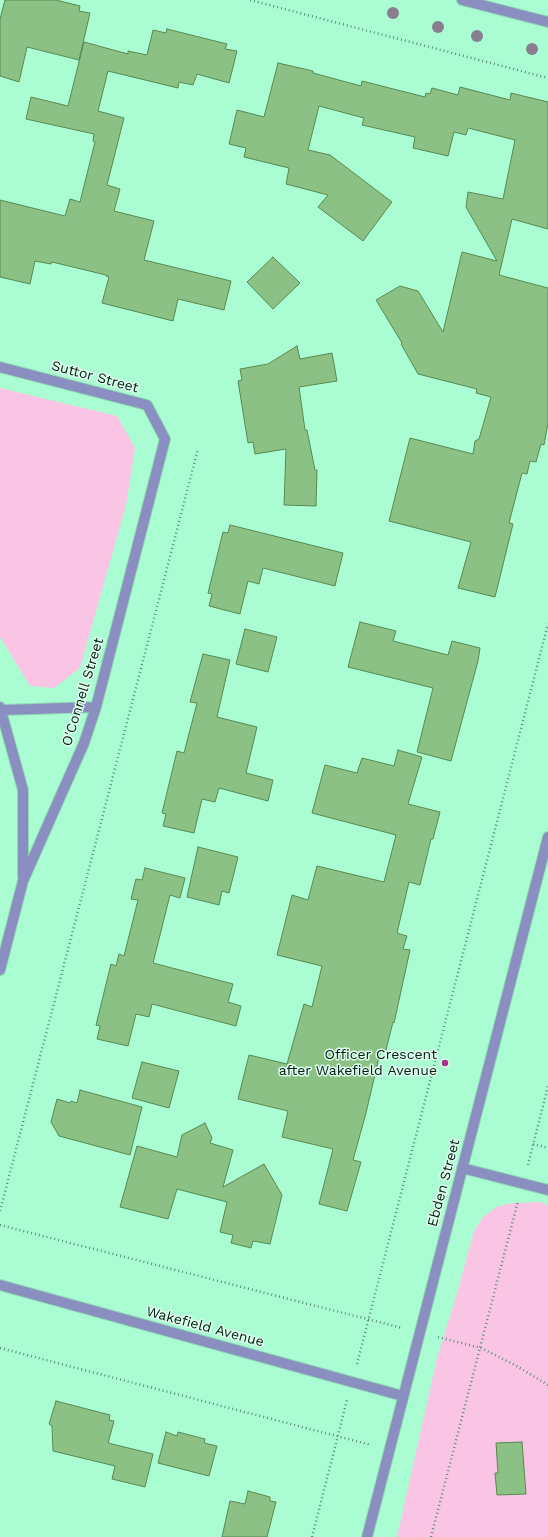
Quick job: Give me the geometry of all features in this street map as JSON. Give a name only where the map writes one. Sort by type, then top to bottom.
[{"type":"street","points":[[462,0],[548,22]]},
{"type":"street","name":"Suttor Street","points":[[0,366],[147,405],[165,438]]},
{"type":"street","name":"O'Connell Street","points":[[0,970],[23,881],[84,743],[96,707],[165,438]]},
{"type":"street","points":[[23,881],[24,790],[1,708],[96,707]]},
{"type":"street","name":"Ebden Street","points":[[367,1537],[548,837]]},
{"type":"street","points":[[462,1168],[548,1190]]},
{"type":"street","name":"Wakefield Avenue","points":[[0,1285],[403,1396]]},
{"type":"path","points":[[250,0],[548,78]]},
{"type":"path","points":[[0,1211],[198,449]]},
{"type":"path","points":[[0,1225],[368,1319],[548,624]]},
{"type":"path","points":[[431,1537],[548,1086]]},
{"type":"path","points":[[533,1144],[548,1148]]},
{"type":"path","points":[[0,1348],[389,1450]]},
{"type":"path","points":[[480,1348],[515,1365],[548,1386]]},
{"type":"path","points":[[312,1537],[338,1437]]},
{"type":"shaded area","points":[[0,388],[117,416],[135,448],[126,505],[80,668],[54,688],[30,686],[0,637]]},
{"type":"shaded area","points":[[539,1202],[548,1205],[548,1537],[397,1537],[437,1358],[474,1231],[483,1217],[498,1206],[514,1203]]},
{"type":"building","points":[[5,0],[56,0],[80,6],[79,11],[90,13],[79,60],[27,47],[19,82],[0,76],[0,19]]},
{"type":"building","points":[[167,29],[227,44],[225,49],[237,51],[229,83],[197,74],[193,85],[179,82],[178,88],[108,71],[98,111],[124,118],[107,185],[120,189],[114,211],[154,221],[144,260],[231,281],[224,310],[178,299],[173,321],[102,303],[109,277],[52,262],[51,264],[35,261],[30,284],[0,277],[0,200],[65,216],[70,199],[80,202],[95,142],[93,141],[94,134],[26,119],[31,97],[68,106],[84,42],[128,54],[128,51],[147,55],[153,30],[166,33]]},
{"type":"building","points":[[278,63],[313,71],[313,73],[361,86],[362,81],[425,97],[426,93],[430,94],[432,88],[458,95],[460,87],[510,100],[511,93],[548,102],[548,229],[512,219],[499,275],[548,288],[548,423],[544,445],[541,444],[536,462],[530,461],[527,474],[522,473],[509,523],[513,524],[495,597],[458,588],[471,542],[389,521],[410,438],[473,454],[475,441],[479,439],[491,397],[476,393],[477,389],[418,374],[401,344],[402,343],[376,300],[400,286],[418,291],[443,332],[462,252],[497,261],[466,207],[468,192],[503,199],[515,140],[468,128],[466,135],[454,132],[448,156],[413,148],[415,137],[362,125],[364,118],[319,106],[308,150],[330,155],[392,202],[363,241],[318,207],[328,195],[286,184],[289,168],[244,157],[246,148],[229,144],[237,110],[264,117]]},
{"type":"building","points":[[273,257],[300,283],[273,309],[247,282]]},
{"type":"building","points":[[297,346],[300,359],[332,353],[337,381],[299,387],[305,430],[307,430],[315,470],[317,470],[316,506],[284,505],[286,449],[255,454],[253,442],[248,443],[238,381],[242,380],[240,369],[268,364]]},
{"type":"building","points":[[230,525],[343,553],[335,586],[263,568],[259,584],[248,581],[240,614],[209,606],[212,594],[208,593],[223,532],[228,533]]},
{"type":"building","points":[[360,622],[396,631],[393,641],[448,655],[452,641],[480,648],[478,661],[451,761],[417,752],[433,688],[348,667]]},
{"type":"building","points":[[245,629],[277,637],[268,672],[236,664]]},
{"type":"building","points":[[203,654],[230,660],[217,717],[257,727],[246,773],[273,780],[268,801],[219,788],[215,802],[202,799],[194,833],[163,826],[166,814],[162,813],[177,751],[184,753],[197,703],[190,702]]},
{"type":"building","points":[[398,750],[422,757],[408,804],[440,812],[433,839],[431,839],[420,885],[409,882],[397,933],[407,936],[403,949],[410,950],[394,1023],[393,1022],[386,1050],[381,1049],[353,1160],[361,1162],[347,1211],[319,1204],[333,1149],[282,1137],[288,1111],[238,1099],[249,1055],[287,1064],[304,1004],[312,1007],[322,966],[277,955],[292,895],[308,900],[317,866],[384,882],[396,835],[312,813],[325,765],[357,773],[362,758],[394,766]]},
{"type":"building","points":[[198,847],[238,857],[229,893],[222,891],[219,905],[187,897]]},
{"type":"building","points":[[145,868],[185,878],[180,898],[170,895],[153,963],[233,984],[228,1002],[241,1006],[236,1026],[152,1004],[149,1017],[136,1014],[128,1046],[97,1039],[100,1026],[96,1025],[111,964],[116,966],[119,954],[124,956],[138,900],[131,899],[136,879],[142,880]]},
{"type":"building","points":[[142,1062],[179,1071],[169,1108],[132,1098]]},
{"type":"building","points":[[80,1090],[142,1107],[130,1155],[59,1136],[51,1122],[57,1099],[70,1103],[71,1101],[77,1103]]},
{"type":"building","points":[[205,1123],[212,1138],[210,1143],[233,1150],[223,1187],[264,1164],[282,1195],[270,1244],[253,1241],[251,1248],[231,1243],[233,1235],[220,1232],[227,1202],[177,1189],[168,1219],[120,1207],[137,1146],[177,1157],[182,1135]]},
{"type":"building","points":[[56,1401],[110,1415],[109,1420],[114,1421],[108,1443],[153,1454],[145,1487],[112,1479],[115,1466],[53,1451],[52,1426],[49,1424]]},
{"type":"building","points":[[166,1432],[177,1436],[178,1432],[205,1439],[204,1443],[217,1446],[209,1476],[158,1463]]},
{"type":"building","points":[[522,1442],[526,1494],[497,1495],[495,1473],[498,1473],[496,1443]]},
{"type":"building","points":[[248,1491],[270,1497],[270,1501],[276,1502],[267,1537],[222,1537],[230,1501],[245,1504]]},
{"type":"place","name":"Officer Crescent after Wakefield Avenue","points":[[445,1063]]}]
